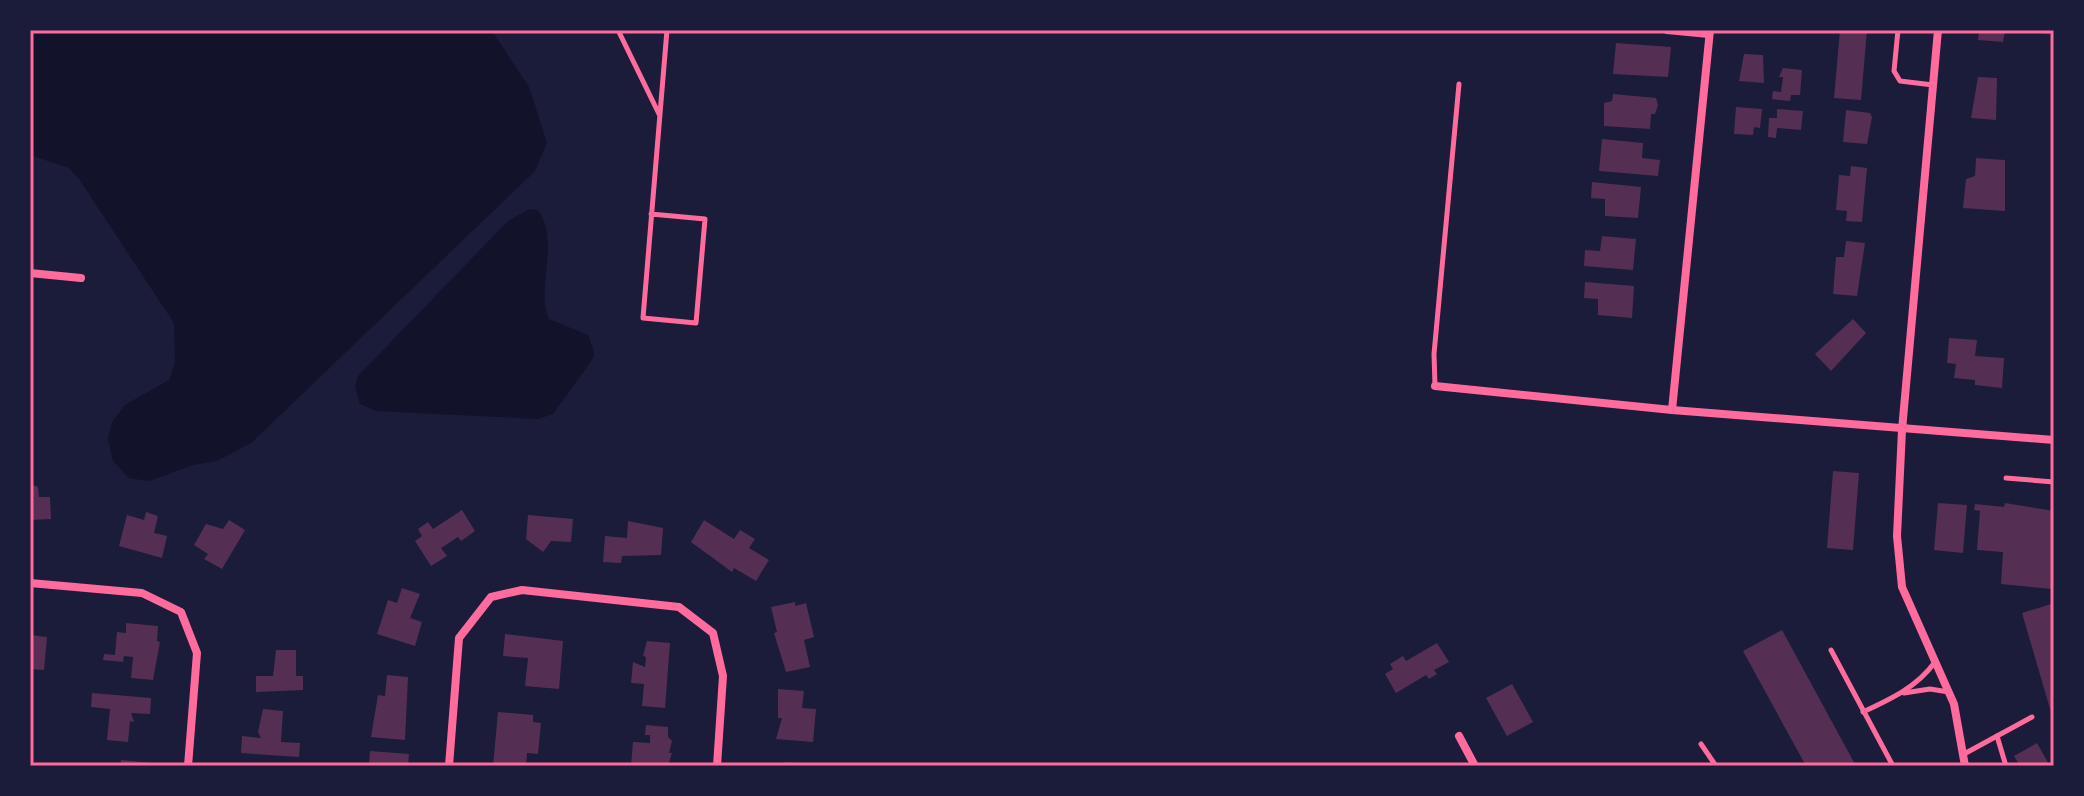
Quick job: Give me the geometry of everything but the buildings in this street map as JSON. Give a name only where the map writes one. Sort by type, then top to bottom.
[{"type":"street","points":[[1667,30],[1709,32],[1672,410]]},
{"type":"street","points":[[1938,30],[1902,430],[1898,561],[1902,587],[1950,692],[1965,766]]},
{"type":"street","points":[[30,273],[81,278]]},
{"type":"street","points":[[1435,386],[1672,410],[2054,440]]},
{"type":"street","points":[[30,583],[142,593],[181,612],[197,653],[188,766]]},
{"type":"street","points":[[449,766],[459,638],[491,597],[522,590],[679,607],[713,633],[723,676],[717,766]]},
{"type":"street","points":[[1459,736],[1475,766]]},
{"type":"lane","points":[[618,30],[659,114]]},
{"type":"lane","points":[[651,214],[705,219],[696,323],[643,318],[651,214],[659,114],[667,30]]},
{"type":"lane","points":[[1898,30],[1894,71],[1900,81],[1933,85]]},
{"type":"lane","points":[[1435,386],[1434,354],[1459,84]]},
{"type":"lane","points":[[2006,478],[2054,482]]},
{"type":"lane","points":[[1831,650],[1893,766]]},
{"type":"lane","points":[[1863,712],[1903,693],[1925,676],[1936,661]]},
{"type":"lane","points":[[1903,693],[1930,689],[1950,692]]},
{"type":"lane","points":[[1964,754],[2032,717]]},
{"type":"lane","points":[[1997,736],[2006,766]]},
{"type":"lane","points":[[1701,744],[1716,766]]},
{"type":"shaded area","points":[[30,30],[492,31],[529,87],[547,143],[535,171],[251,443],[217,461],[193,465],[149,481],[129,478],[113,461],[108,439],[112,422],[125,405],[169,380],[175,363],[174,323],[79,179],[69,168],[30,155]]},
{"type":"shaded area","points":[[529,209],[538,210],[545,223],[548,251],[545,306],[549,319],[588,335],[594,353],[553,414],[538,419],[376,411],[360,404],[355,387],[358,376],[508,221]]}]
